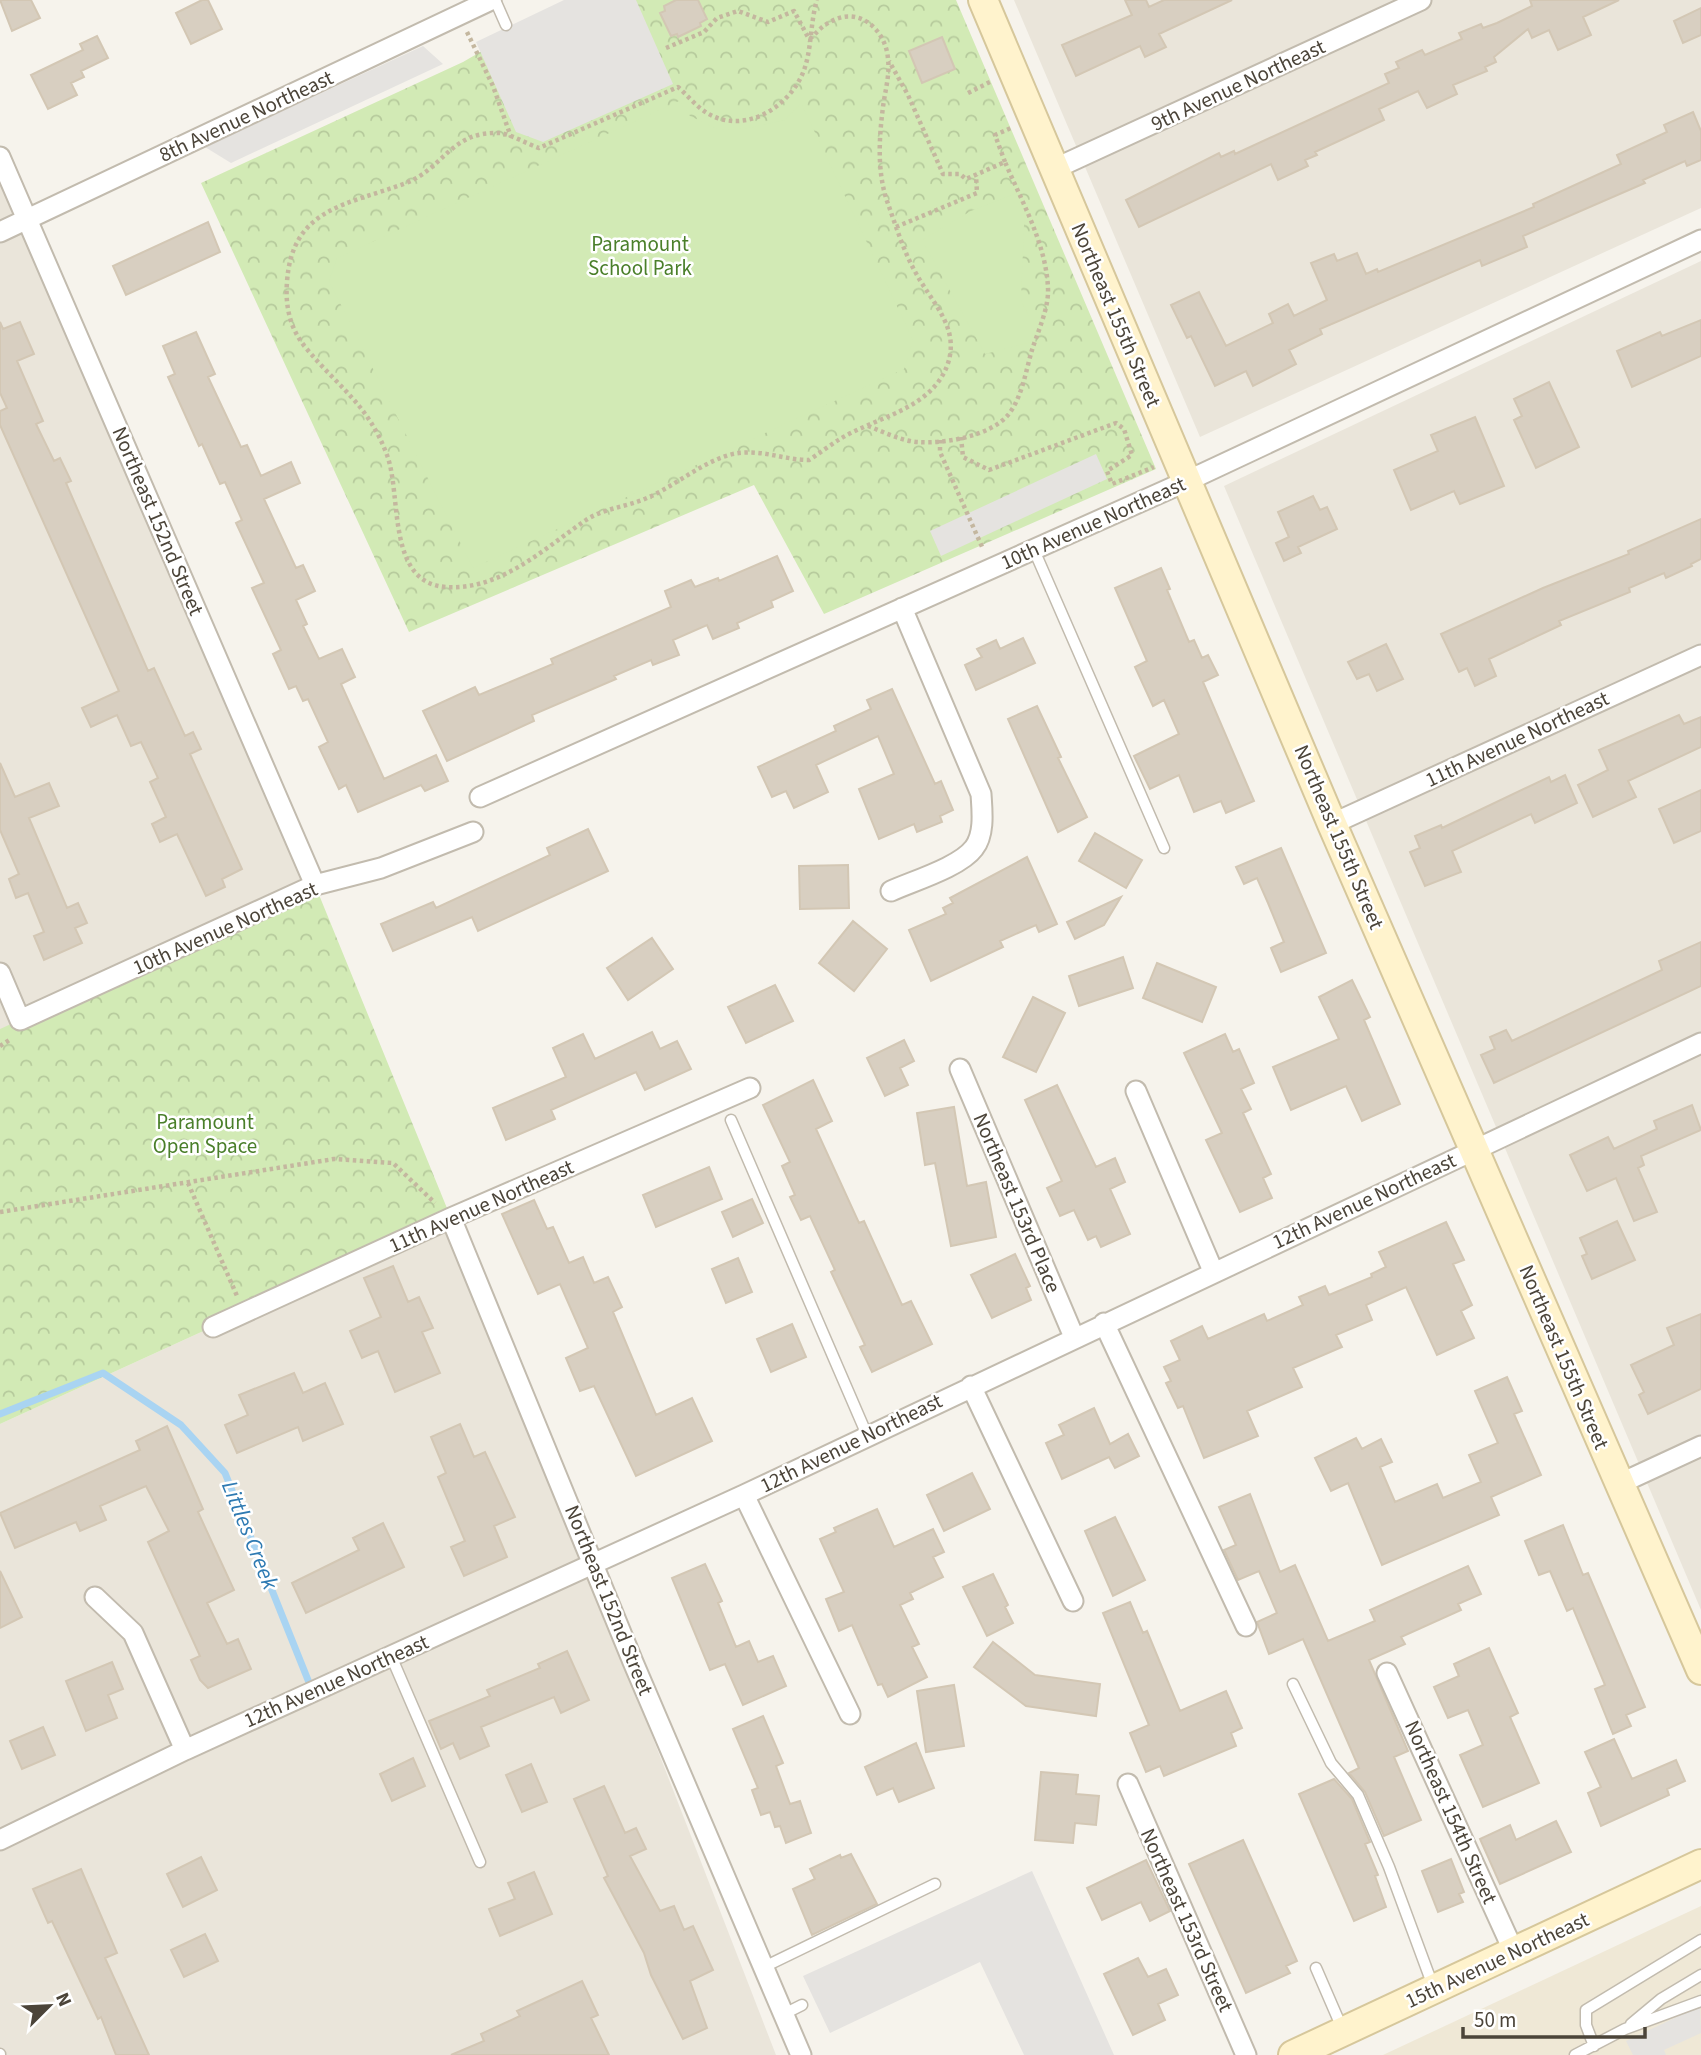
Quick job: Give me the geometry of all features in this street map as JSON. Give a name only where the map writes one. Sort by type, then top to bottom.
[{"type":"street","name":"8th Avenue Northeast","points":[[0,232],[493,0]]},
{"type":"street","name":"Northeast 155th Street","points":[[983,0],[1332,824],[1701,1670]]},
{"type":"street","name":"9th Avenue Northeast","points":[[1054,169],[1421,0]]},
{"type":"street","name":"Northeast 152nd Street","points":[[0,157],[315,886]]},
{"type":"street","name":"10th Avenue Northeast","points":[[480,797],[1187,481],[1701,240]]},
{"type":"street","points":[[891,891],[952,864],[975,848],[982,822],[981,793],[902,608]]},
{"type":"street","name":"11th Avenue Northeast","points":[[1332,824],[1701,655]]},
{"type":"street","name":"10th Avenue Northeast","points":[[0,972],[20,1020],[315,886],[381,868],[473,832]]},
{"type":"street","name":"12th Avenue Northeast","points":[[0,1840],[185,1750],[744,1495],[1213,1271],[1701,1044]]},
{"type":"street","name":"Northeast 153rd Place","points":[[960,1069],[1074,1337]]},
{"type":"street","name":"11th Avenue Northeast","points":[[213,1327],[451,1218],[750,1088]]},
{"type":"street","points":[[1136,1091],[1213,1271]]},
{"type":"street","name":"Northeast 152nd Street","points":[[451,1218],[633,1662],[801,2055]]},
{"type":"street","points":[[1104,1323],[1246,1626]]},
{"type":"street","points":[[971,1386],[1073,1601]]},
{"type":"street","points":[[1619,1483],[1701,1446]]},
{"type":"street","points":[[744,1495],[850,1714]]},
{"type":"street","points":[[96,1597],[133,1633],[185,1750]]},
{"type":"street","name":"Northeast 154th Street","points":[[1387,1672],[1514,1952]]},
{"type":"street","name":"Northeast 153rd Street","points":[[1128,1784],[1246,2055]]},
{"type":"street","name":"15th Avenue Northeast","points":[[1293,2055],[1701,1864]]},
{"type":"lane","points":[[493,0],[506,25]]},
{"type":"lane","points":[[1034,550],[1164,848]]},
{"type":"lane","points":[[731,1120],[867,1436]]},
{"type":"lane","points":[[391,1656],[480,1862]]},
{"type":"lane","points":[[1293,1684],[1331,1763],[1358,1795],[1389,1867],[1434,1990]]},
{"type":"lane","points":[[764,1968],[935,1884]]},
{"type":"lane","points":[[1594,2046],[1586,2025],[1586,2010],[1701,1940]]},
{"type":"lane","points":[[1315,1968],[1344,2032]]},
{"type":"lane","points":[[1625,2029],[1661,1998],[1701,1975]]},
{"type":"lane","points":[[1681,2009],[1701,1994]]},
{"type":"lane","points":[[1575,2055],[1625,2029],[1701,2001]]},
{"type":"lane","points":[[784,2014],[802,2005]]},
{"type":"path","points":[[817,0],[805,67],[795,91],[783,104],[767,113],[745,118],[717,116],[707,113],[678,87],[540,148],[501,133],[462,140],[424,173],[407,183],[343,206],[312,223],[298,237],[290,255],[286,303],[293,325],[304,346],[354,396],[370,419],[395,481],[396,510],[405,561],[418,576],[443,588],[493,579],[535,558],[588,519],[615,507],[646,499],[712,461],[732,454],[761,452],[809,460],[840,439],[929,392],[948,364],[951,345],[942,310],[916,275],[896,227],[880,173],[880,143],[888,61]]},
{"type":"path","points":[[666,48],[704,32],[717,18],[737,11],[768,22],[794,10],[810,39]]},
{"type":"path","points":[[459,15],[493,86],[511,138]]},
{"type":"path","points":[[810,39],[830,21],[844,17],[866,20],[882,37],[888,61],[908,95],[943,174],[960,174],[966,179],[1006,162]]},
{"type":"path","points":[[968,93],[992,81]]},
{"type":"path","points":[[868,426],[896,438],[920,442],[961,437],[997,423],[1009,414],[1019,394],[1048,292],[1046,268],[1036,233],[995,135],[1012,127]]},
{"type":"path","points":[[896,227],[977,193],[976,175]]},
{"type":"path","points":[[961,437],[963,457],[976,466],[989,470],[1116,423],[1124,429],[1132,455],[1107,471],[1112,484],[1154,467]]},
{"type":"path","points":[[940,440],[945,464],[992,568]]},
{"type":"path","points":[[0,1212],[334,1159],[393,1163],[451,1218]]},
{"type":"path","points":[[188,1183],[244,1313]]},
{"type":"shaded area","points":[[564,0],[636,0],[673,84],[543,142],[516,132],[476,42]]},
{"type":"shaded area","points":[[1014,0],[1701,0],[1701,208],[1200,437]]},
{"type":"shaded area","points":[[423,46],[443,64],[231,163],[205,147]]},
{"type":"shaded area","points":[[0,160],[315,885],[0,1032]]},
{"type":"shaded area","points":[[1701,261],[1701,1610],[1224,486]]},
{"type":"shaded area","points":[[1096,454],[1107,479],[941,556],[930,531]]},
{"type":"shaded area","points":[[451,1218],[776,2055],[0,2055],[0,1424]]},
{"type":"shaded area","points":[[1032,1871],[1114,2055],[1024,2055],[980,1962],[830,2033],[803,1976]]},
{"type":"shaded area","points":[[1701,1906],[1701,2055],[1383,2055]]},
{"type":"shaded area","points":[[1700,2006],[1701,2033],[1664,2050],[1666,2055],[1633,2055],[1626,2041]]},
{"type":"green space","name":"Paramount School Park","points":[[570,0],[956,0],[1156,469],[824,614],[754,485],[409,632],[201,183],[463,62]]},
{"type":"green space","points":[[679,101],[690,116],[720,130],[749,128],[785,120],[801,103],[913,340],[904,369],[473,568],[329,281],[337,258]]},
{"type":"green space","points":[[1017,193],[1025,200],[1021,301],[1029,316],[1037,316],[1031,342],[985,354],[922,240],[971,211]]},
{"type":"green space","name":"Paramount Open Space","points":[[315,885],[451,1218],[0,1424],[0,1029]]},
{"type":"building","points":[[0,0],[31,0],[40,18],[12,31]]},
{"type":"building","points":[[202,0],[208,0],[222,29],[191,44],[176,13]]},
{"type":"building","points":[[676,0],[698,0],[707,19],[700,23],[701,26],[678,37],[677,34],[671,36],[660,13],[665,11],[664,6]]},
{"type":"building","points":[[1125,0],[1146,0],[1149,7],[1164,0],[1232,0],[1159,34],[1166,47],[1145,57],[1140,46],[1076,76],[1062,45],[1132,15]]},
{"type":"building","points":[[1530,0],[1619,0],[1583,17],[1591,35],[1558,50],[1549,30],[1532,38],[1528,29],[1494,57],[1496,62],[1485,67],[1487,71],[1453,85],[1457,94],[1427,108],[1418,91],[1379,109],[1384,120],[1315,152],[1317,155],[1305,160],[1308,166],[1278,180],[1271,164],[1139,227],[1126,200],[1219,153],[1221,157],[1234,151],[1235,154],[1389,83],[1385,74],[1399,68],[1396,62],[1422,50],[1425,55],[1462,39],[1459,33],[1481,24],[1483,28],[1497,23],[1532,6]]},
{"type":"building","points":[[1701,8],[1701,35],[1683,43],[1674,21]]},
{"type":"building","points":[[97,36],[108,58],[81,71],[84,77],[71,83],[77,95],[48,109],[31,75],[83,50],[80,44]]},
{"type":"building","points":[[942,37],[955,69],[922,83],[909,51]]},
{"type":"building","points":[[1693,112],[1701,131],[1701,160],[1687,166],[1685,161],[1643,180],[1645,183],[1523,236],[1527,247],[1482,266],[1480,260],[1320,329],[1322,334],[1289,350],[1296,364],[1253,386],[1246,371],[1215,386],[1191,336],[1187,338],[1171,305],[1199,292],[1226,346],[1273,323],[1269,314],[1288,304],[1294,316],[1327,300],[1311,263],[1334,254],[1337,261],[1357,253],[1366,274],[1377,269],[1378,272],[1534,207],[1533,204],[1621,164],[1617,155],[1667,132],[1664,125]]},
{"type":"building","points":[[208,222],[220,252],[126,295],[113,266]]},
{"type":"building","points":[[1701,320],[1701,356],[1632,387],[1617,351],[1660,332],[1662,336]]},
{"type":"building","points":[[0,322],[3,329],[20,322],[34,354],[17,361],[43,421],[36,424],[54,461],[60,458],[71,481],[66,483],[148,671],[154,668],[185,736],[193,732],[201,749],[190,754],[242,869],[222,879],[225,887],[206,896],[177,834],[160,842],[152,824],[166,817],[150,782],[158,778],[141,742],[131,746],[117,715],[91,727],[82,708],[119,691],[0,425],[0,411],[7,408],[0,393]]},
{"type":"building","points":[[196,332],[215,374],[208,377],[241,447],[247,445],[261,476],[291,462],[300,483],[264,499],[296,568],[303,565],[315,591],[296,600],[307,624],[303,626],[319,659],[342,649],[355,677],[341,684],[384,779],[436,755],[448,781],[425,791],[421,785],[358,812],[346,785],[339,789],[319,747],[328,742],[308,699],[303,701],[296,686],[289,689],[273,654],[281,650],[252,588],[264,583],[236,523],[242,520],[225,482],[220,484],[202,444],[199,446],[168,377],[175,374],[163,346]]},
{"type":"building","points":[[1549,382],[1579,447],[1536,468],[1514,420],[1522,416],[1514,399]]},
{"type":"building","points":[[1475,417],[1504,486],[1460,504],[1454,491],[1411,510],[1394,470],[1438,451],[1431,435]]},
{"type":"building","points":[[1313,496],[1320,510],[1327,507],[1337,529],[1298,547],[1301,553],[1284,561],[1276,543],[1289,537],[1278,512]]},
{"type":"building","points":[[1701,519],[1701,559],[1691,564],[1692,566],[1666,578],[1664,573],[1629,588],[1630,592],[1559,621],[1561,625],[1489,659],[1496,676],[1475,686],[1467,668],[1459,672],[1441,634],[1543,588],[1629,554],[1628,551]]},
{"type":"building","points":[[777,556],[793,591],[771,601],[773,607],[737,623],[739,628],[713,639],[707,625],[673,640],[679,655],[653,665],[651,660],[614,676],[616,679],[532,715],[534,721],[447,761],[423,711],[475,687],[479,695],[553,664],[551,659],[671,607],[665,591],[691,580],[695,587],[718,578],[719,581]]},
{"type":"building","points":[[1161,568],[1170,589],[1167,590],[1189,642],[1194,640],[1202,658],[1208,655],[1218,675],[1203,682],[1254,801],[1226,813],[1221,801],[1194,812],[1179,775],[1150,789],[1134,756],[1179,734],[1164,700],[1153,706],[1135,667],[1147,661],[1115,588]]},
{"type":"building","points":[[1023,638],[1035,663],[976,690],[965,665],[982,657],[977,649],[996,640],[1000,649]]},
{"type":"building","points":[[1386,644],[1403,679],[1377,691],[1369,674],[1357,679],[1348,662]]},
{"type":"building","points":[[892,689],[935,784],[941,781],[953,810],[940,816],[942,822],[917,832],[914,824],[879,839],[859,789],[894,774],[878,736],[816,765],[828,792],[794,808],[786,791],[772,797],[758,767],[836,731],[834,726],[871,709],[867,700]]},
{"type":"building","points":[[1037,706],[1061,757],[1058,758],[1087,817],[1058,832],[1008,719]]},
{"type":"building","points":[[1679,715],[1684,724],[1701,717],[1701,747],[1628,781],[1636,797],[1593,817],[1578,785],[1608,770],[1599,750]]},
{"type":"building","points":[[0,763],[15,797],[49,783],[59,806],[29,818],[67,908],[78,903],[87,923],[75,928],[82,943],[44,960],[34,936],[44,932],[28,893],[16,898],[9,879],[19,874],[0,830]]},
{"type":"building","points":[[1565,775],[1577,803],[1535,823],[1531,814],[1452,851],[1461,872],[1425,886],[1410,852],[1420,848],[1415,836],[1441,825],[1442,828],[1549,777],[1551,782]]},
{"type":"building","points":[[1701,790],[1701,831],[1674,843],[1659,809]]},
{"type":"building","points":[[588,829],[608,871],[478,931],[472,917],[393,951],[381,924],[433,902],[436,908],[550,855],[547,848]]},
{"type":"building","points":[[1095,833],[1142,860],[1126,888],[1079,861]]},
{"type":"building","points":[[1281,848],[1326,953],[1281,972],[1271,948],[1284,942],[1268,903],[1257,878],[1244,884],[1236,867]]},
{"type":"building","points":[[1027,857],[1057,924],[1039,932],[1036,925],[1000,941],[1003,947],[931,981],[909,930],[946,914],[943,908],[953,903],[950,898]]},
{"type":"building","points":[[848,865],[849,908],[800,909],[799,866]]},
{"type":"building","points":[[1121,897],[1104,925],[1075,939],[1067,922]]},
{"type":"building","points":[[853,921],[887,949],[854,991],[819,963]]},
{"type":"building","points":[[652,938],[673,969],[628,1000],[607,968]]},
{"type":"building","points":[[1701,942],[1701,986],[1494,1083],[1481,1055],[1495,1049],[1490,1037],[1506,1030],[1512,1041],[1662,970],[1659,961]]},
{"type":"building","points":[[1123,957],[1133,988],[1079,1006],[1069,976]]},
{"type":"building","points":[[1157,963],[1216,987],[1202,1022],[1143,998]]},
{"type":"building","points":[[1352,980],[1370,1017],[1364,1020],[1400,1104],[1362,1121],[1346,1086],[1291,1110],[1273,1067],[1339,1039],[1319,997]]},
{"type":"building","points":[[775,985],[793,1021],[746,1043],[728,1007]]},
{"type":"building","points":[[1033,997],[1065,1013],[1036,1072],[1003,1057]]},
{"type":"building","points":[[652,1032],[660,1049],[677,1041],[691,1069],[645,1090],[636,1072],[551,1110],[555,1119],[506,1140],[493,1108],[566,1077],[553,1048],[583,1034],[595,1059]]},
{"type":"building","points":[[1225,1034],[1233,1052],[1239,1049],[1254,1083],[1241,1089],[1251,1109],[1243,1113],[1271,1174],[1263,1178],[1272,1198],[1240,1212],[1206,1140],[1222,1133],[1184,1053]]},
{"type":"building","points":[[904,1040],[914,1061],[900,1068],[908,1085],[885,1096],[867,1058]]},
{"type":"building","points":[[813,1080],[832,1121],[816,1129],[859,1223],[864,1221],[902,1305],[911,1301],[932,1344],[872,1372],[860,1347],[865,1345],[831,1272],[835,1270],[810,1216],[801,1220],[790,1197],[795,1195],[782,1166],[790,1162],[763,1105]]},
{"type":"building","points":[[1057,1085],[1096,1167],[1115,1158],[1125,1182],[1110,1189],[1130,1234],[1101,1247],[1096,1236],[1088,1240],[1074,1210],[1060,1216],[1047,1188],[1062,1181],[1025,1100]]},
{"type":"building","points":[[1692,1105],[1701,1130],[1641,1156],[1644,1165],[1638,1168],[1657,1212],[1634,1221],[1616,1178],[1587,1191],[1570,1155],[1608,1137],[1614,1149],[1657,1129],[1654,1121]]},
{"type":"building","points":[[954,1107],[967,1186],[986,1182],[996,1237],[951,1246],[935,1163],[925,1165],[917,1113]]},
{"type":"building","points":[[709,1167],[722,1199],[656,1227],[643,1195]]},
{"type":"building","points":[[752,1199],[763,1223],[733,1237],[722,1212]]},
{"type":"building","points":[[534,1200],[547,1229],[553,1227],[569,1263],[583,1257],[594,1283],[608,1277],[622,1307],[613,1312],[656,1415],[692,1398],[712,1441],[636,1476],[594,1386],[580,1391],[566,1358],[588,1348],[560,1284],[538,1294],[502,1214]]},
{"type":"building","points":[[1617,1221],[1635,1260],[1592,1279],[1582,1256],[1587,1254],[1580,1238]]},
{"type":"building","points":[[1446,1222],[1464,1260],[1453,1264],[1472,1305],[1461,1311],[1474,1338],[1437,1355],[1406,1287],[1366,1305],[1372,1320],[1336,1335],[1342,1347],[1293,1368],[1302,1387],[1247,1411],[1258,1436],[1204,1458],[1183,1406],[1178,1408],[1166,1383],[1171,1381],[1164,1367],[1180,1360],[1171,1341],[1202,1326],[1208,1339],[1264,1314],[1267,1321],[1303,1305],[1299,1297],[1325,1286],[1329,1295],[1372,1277],[1371,1274],[1386,1267],[1379,1252]]},
{"type":"building","points":[[1015,1254],[1030,1286],[1026,1288],[1031,1300],[992,1318],[971,1275]]},
{"type":"building","points":[[738,1258],[752,1292],[726,1303],[712,1269]]},
{"type":"building","points":[[393,1266],[408,1302],[419,1297],[433,1328],[422,1332],[440,1373],[395,1392],[378,1351],[362,1358],[350,1331],[381,1317],[364,1278]]},
{"type":"building","points":[[1701,1314],[1701,1389],[1648,1414],[1639,1395],[1644,1392],[1631,1365],[1674,1345],[1667,1328]]},
{"type":"building","points":[[792,1324],[806,1357],[771,1372],[757,1339]]},
{"type":"building","points":[[294,1373],[303,1393],[325,1383],[343,1424],[303,1441],[298,1427],[237,1453],[225,1425],[248,1415],[239,1395]]},
{"type":"building","points":[[1507,1377],[1522,1411],[1514,1414],[1541,1475],[1491,1497],[1499,1515],[1382,1565],[1348,1483],[1331,1491],[1315,1458],[1356,1438],[1362,1449],[1381,1439],[1392,1462],[1380,1467],[1395,1502],[1437,1484],[1443,1498],[1481,1482],[1469,1455],[1498,1443],[1475,1391]]},
{"type":"building","points":[[1094,1408],[1110,1444],[1128,1434],[1139,1456],[1115,1468],[1109,1457],[1062,1479],[1046,1443],[1064,1435],[1059,1425]]},
{"type":"building","points":[[460,1424],[474,1457],[485,1452],[515,1517],[494,1526],[507,1557],[464,1576],[451,1547],[465,1541],[438,1477],[446,1473],[431,1437]]},
{"type":"building","points":[[167,1426],[203,1509],[198,1512],[234,1590],[207,1603],[227,1644],[238,1639],[251,1669],[208,1688],[200,1680],[191,1660],[200,1656],[148,1542],[169,1531],[146,1486],[100,1506],[106,1520],[80,1531],[76,1522],[15,1548],[0,1513],[140,1450],[136,1441]]},
{"type":"building","points":[[972,1473],[990,1509],[944,1531],[927,1495]]},
{"type":"building","points":[[1250,1494],[1280,1572],[1295,1565],[1328,1641],[1375,1621],[1370,1610],[1468,1566],[1481,1594],[1458,1604],[1461,1610],[1401,1637],[1405,1644],[1369,1660],[1408,1751],[1394,1757],[1421,1820],[1384,1836],[1365,1792],[1349,1773],[1359,1768],[1303,1639],[1269,1654],[1257,1622],[1277,1613],[1259,1571],[1238,1580],[1224,1550],[1236,1545],[1219,1507]]},
{"type":"building","points":[[877,1509],[894,1547],[933,1529],[944,1552],[933,1557],[943,1577],[910,1593],[913,1599],[900,1605],[919,1644],[912,1647],[927,1677],[888,1697],[882,1684],[878,1685],[852,1625],[839,1631],[826,1599],[844,1592],[820,1539],[836,1532],[834,1528]]},
{"type":"building","points":[[1115,1517],[1145,1580],[1113,1596],[1085,1531]]},
{"type":"building","points":[[383,1523],[404,1567],[306,1613],[292,1583],[359,1550],[353,1538]]},
{"type":"building","points":[[1563,1525],[1583,1575],[1588,1573],[1645,1707],[1626,1715],[1631,1726],[1613,1734],[1595,1689],[1605,1685],[1573,1608],[1567,1611],[1550,1571],[1539,1575],[1525,1541]]},
{"type":"building","points":[[705,1564],[722,1601],[718,1603],[736,1647],[749,1641],[758,1662],[773,1656],[786,1686],[743,1705],[725,1664],[710,1670],[672,1578]]},
{"type":"building","points":[[0,1571],[22,1617],[0,1628]]},
{"type":"building","points":[[993,1574],[1008,1605],[1005,1607],[1013,1623],[987,1636],[963,1587]]},
{"type":"building","points":[[1130,1602],[1143,1633],[1147,1631],[1180,1711],[1226,1691],[1242,1728],[1231,1733],[1236,1746],[1164,1776],[1160,1766],[1146,1772],[1130,1733],[1149,1725],[1103,1613]]},
{"type":"building","points":[[993,1642],[1035,1675],[1100,1684],[1096,1716],[1026,1706],[974,1667]]},
{"type":"building","points":[[1489,1648],[1518,1713],[1510,1717],[1539,1783],[1483,1807],[1460,1755],[1483,1745],[1468,1710],[1448,1718],[1434,1687],[1459,1676],[1454,1664]]},
{"type":"building","points":[[567,1651],[589,1700],[561,1713],[554,1697],[481,1727],[489,1746],[460,1759],[453,1743],[441,1749],[429,1721],[490,1696],[487,1690],[540,1668],[538,1664]]},
{"type":"building","points":[[112,1662],[123,1689],[108,1695],[117,1718],[86,1731],[66,1681]]},
{"type":"building","points":[[954,1685],[964,1746],[926,1752],[917,1691]]},
{"type":"building","points":[[763,1716],[783,1763],[776,1766],[790,1804],[800,1801],[811,1833],[786,1843],[780,1826],[775,1827],[770,1812],[761,1815],[752,1790],[758,1788],[733,1729]]},
{"type":"building","points":[[43,1727],[55,1755],[22,1769],[10,1741]]},
{"type":"building","points":[[1614,1739],[1632,1779],[1676,1760],[1685,1781],[1667,1789],[1669,1795],[1601,1826],[1588,1793],[1601,1787],[1585,1752]]},
{"type":"building","points":[[916,1743],[934,1788],[899,1802],[893,1788],[877,1795],[865,1767]]},
{"type":"building","points":[[413,1758],[425,1786],[392,1801],[380,1774]]},
{"type":"building","points":[[531,1764],[547,1802],[522,1812],[506,1775]]},
{"type":"building","points":[[1041,1772],[1078,1775],[1076,1794],[1099,1796],[1096,1825],[1075,1823],[1073,1843],[1035,1840]]},
{"type":"building","points":[[1334,1779],[1352,1799],[1370,1842],[1365,1844],[1378,1875],[1375,1876],[1386,1907],[1354,1921],[1299,1794]]},
{"type":"building","points":[[604,1786],[625,1833],[636,1828],[646,1849],[630,1856],[660,1911],[674,1906],[684,1930],[693,1926],[713,1970],[690,1981],[707,2028],[683,2039],[651,1975],[644,1953],[604,1878],[608,1876],[574,1799]]},
{"type":"building","points":[[1556,1821],[1571,1852],[1500,1884],[1480,1839],[1510,1825],[1516,1840]]},
{"type":"building","points":[[1243,1840],[1297,1961],[1286,1966],[1290,1973],[1246,1993],[1189,1864]]},
{"type":"building","points":[[851,1854],[877,1904],[812,1935],[793,1889],[815,1879],[810,1869],[840,1855],[841,1858]]},
{"type":"building","points":[[201,1857],[217,1890],[183,1907],[167,1874]]},
{"type":"building","points":[[1451,1859],[1464,1892],[1459,1894],[1463,1902],[1438,1912],[1422,1871]]},
{"type":"building","points":[[1146,1860],[1170,1911],[1150,1921],[1141,1902],[1102,1920],[1087,1888]]},
{"type":"building","points":[[81,1869],[117,1953],[105,1958],[149,2055],[116,2055],[101,2017],[98,2019],[52,1921],[48,1923],[33,1889]]},
{"type":"building","points":[[534,1872],[552,1914],[500,1936],[489,1909],[515,1899],[508,1883]]},
{"type":"building","points":[[205,1934],[218,1961],[184,1977],[171,1950]]},
{"type":"building","points":[[1138,1958],[1148,1977],[1166,1969],[1178,1995],[1158,2004],[1165,2020],[1133,2035],[1104,1974]]},
{"type":"building","points":[[582,1981],[598,2015],[591,2018],[609,2055],[451,2055],[484,2041],[481,2034],[520,2016],[517,2011]]},
{"type":"waterway","name":"Littles Creek","points":[[0,1414],[103,1373],[181,1425],[225,1473],[312,1690]]}]
